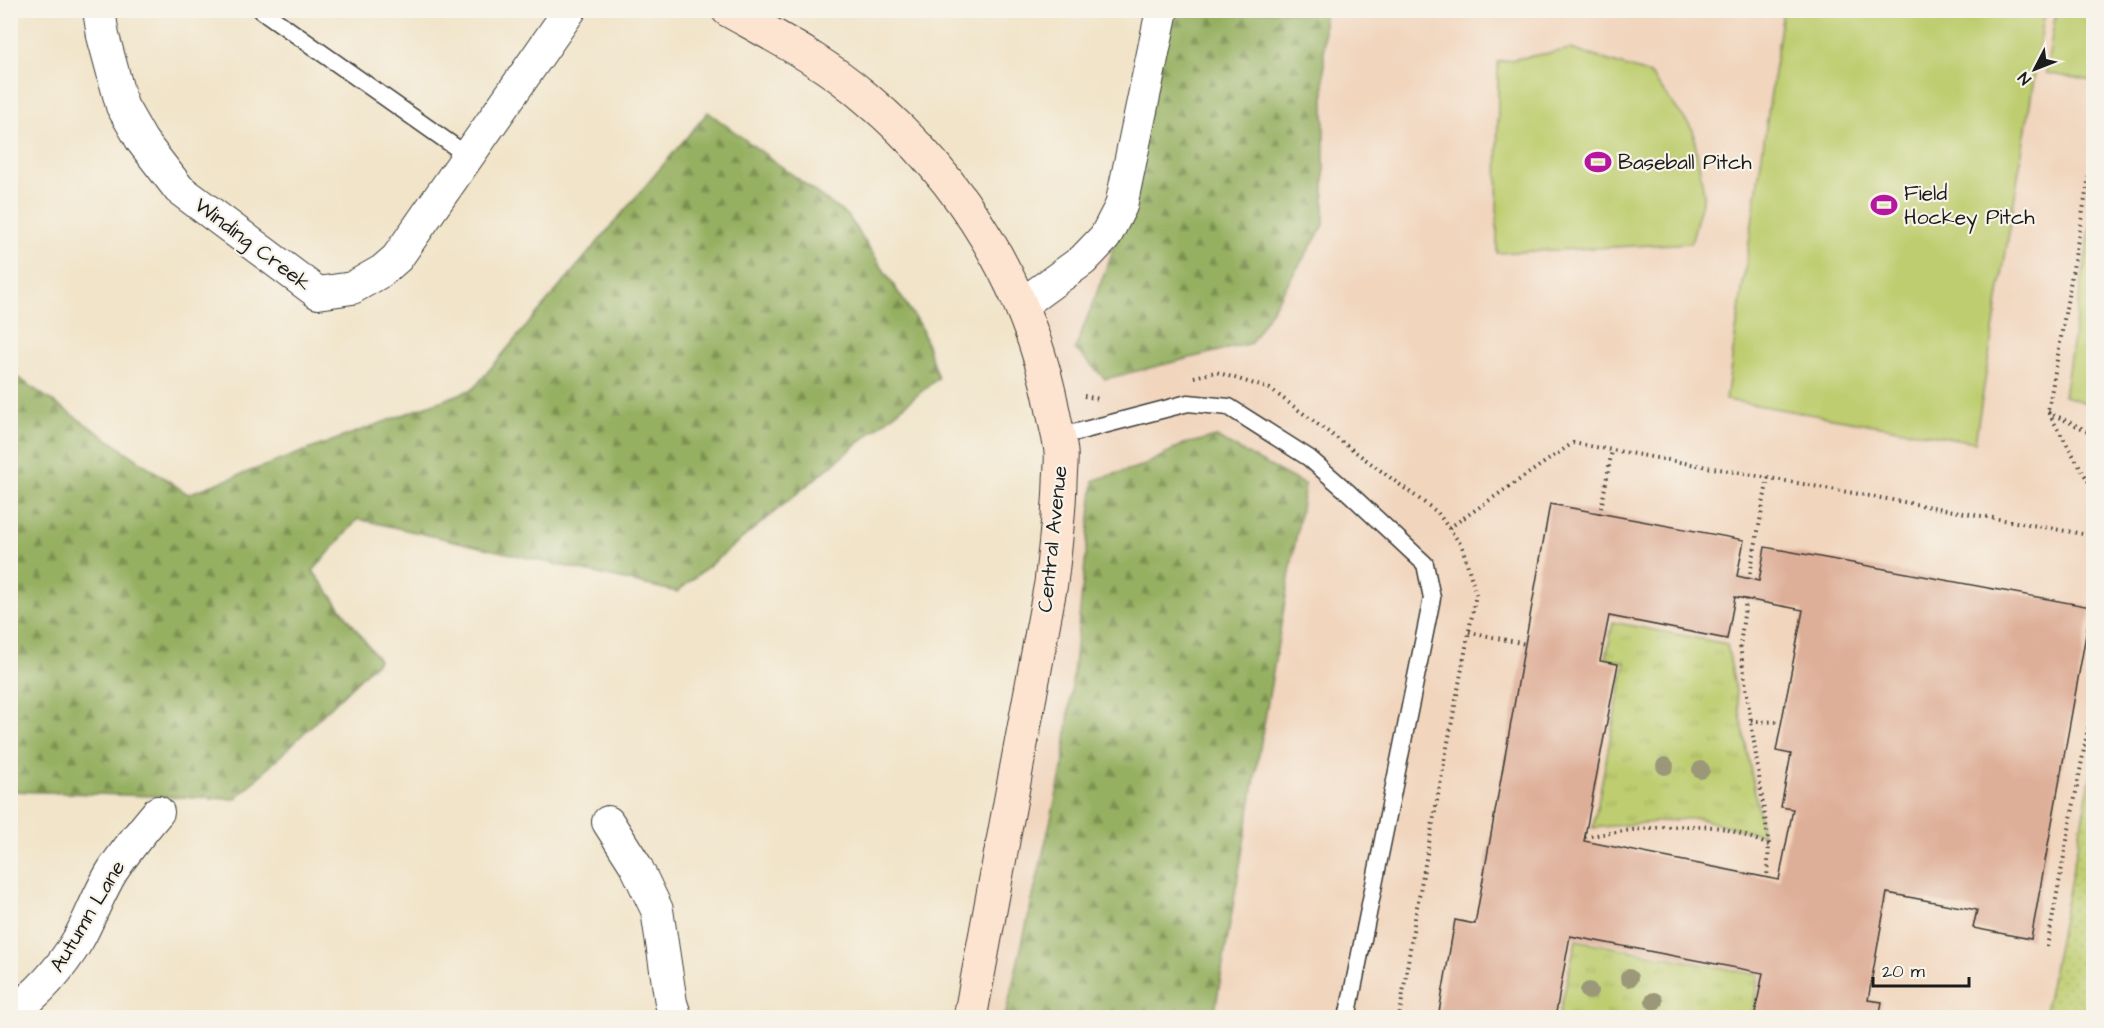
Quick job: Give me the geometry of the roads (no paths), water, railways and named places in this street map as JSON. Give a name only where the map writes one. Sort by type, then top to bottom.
[{"type":"street","name":"Winding Creek","points":[[99,10],[103,36],[122,106],[142,141],[179,189],[318,292],[352,288],[382,271],[397,258],[570,10]]},
{"type":"street","name":"Central Avenue","points":[[728,10],[820,63],[866,97],[915,142],[957,192],[993,247],[1030,324],[1049,388],[1061,453],[1059,518],[1051,583],[970,1017]]},
{"type":"street","points":[[1021,305],[1083,260],[1105,237],[1121,206],[1162,10]]},
{"type":"street","name":"Autumn Lane","points":[[10,1014],[49,980],[77,941],[112,872],[158,812]]},
{"type":"street","points":[[608,822],[636,866],[657,910],[671,1003],[676,1017]]},
{"type":"lane","points":[[261,10],[468,156]]},
{"type":"lane","points":[[1058,437],[1188,403],[1229,407],[1309,458],[1425,564],[1432,598],[1347,1017]]},
{"type":"place","name":"Baseball Pitch","points":[[1598,162]]},
{"type":"place","name":"Field Hockey Pitch","points":[[1884,205]]}]
